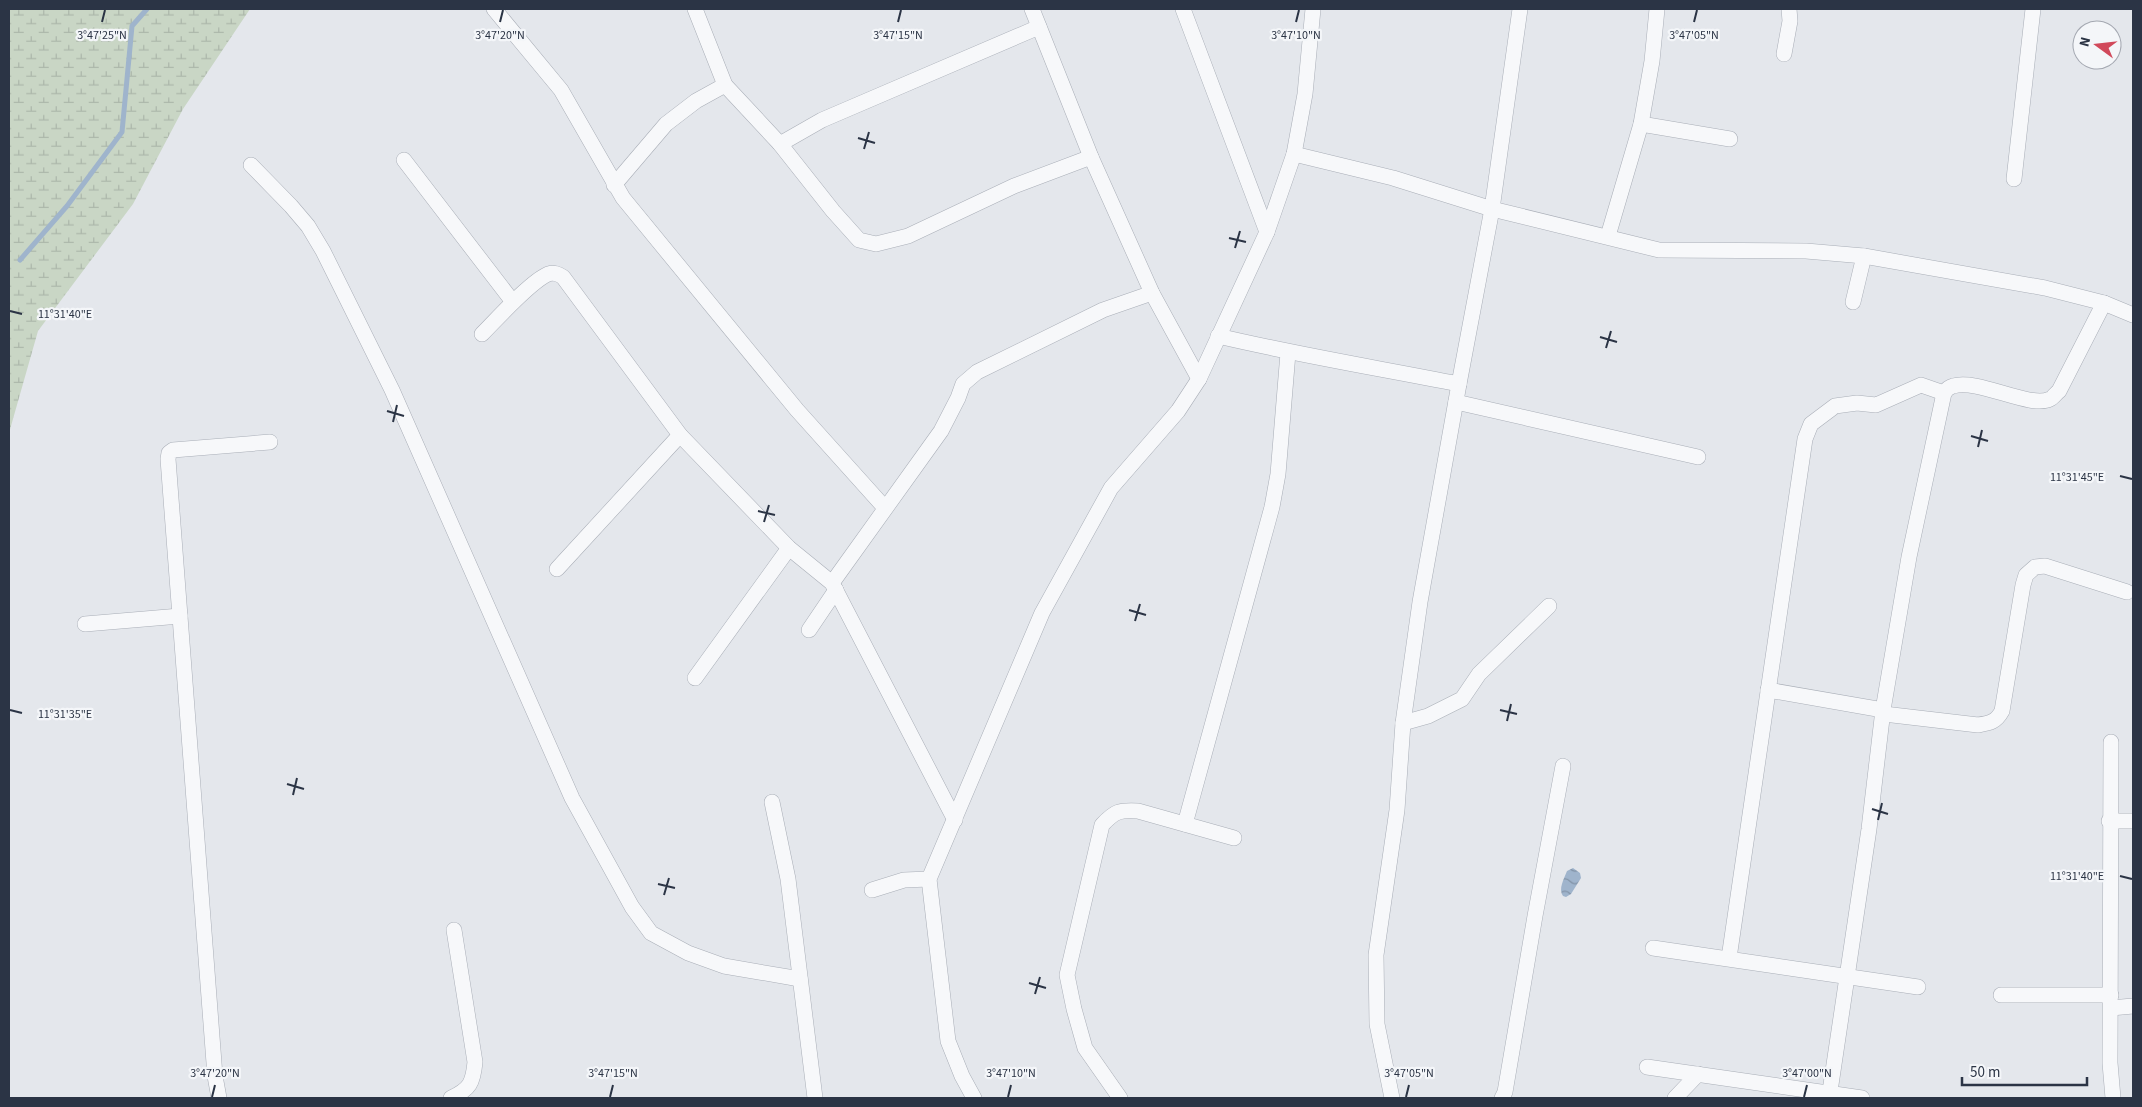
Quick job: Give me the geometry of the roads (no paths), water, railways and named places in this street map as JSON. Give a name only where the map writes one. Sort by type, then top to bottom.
[{"type":"street","points":[[494,9],[562,90],[576,112],[614,185],[798,410],[885,508]]},
{"type":"street","points":[[695,9],[725,85],[780,144],[832,212],[859,240],[876,244],[908,236],[1014,186],[1091,157]]},
{"type":"street","points":[[1183,9],[1267,232]]},
{"type":"street","points":[[974,1098],[962,1076],[948,1040],[930,880],[1042,613],[1111,488],[1178,412],[1199,379],[1267,232],[1294,154],[1305,94],[1313,9]]},
{"type":"street","points":[[1392,1098],[1377,1024],[1376,955],[1397,810],[1403,723],[1420,602],[1492,209],[1520,9]]},
{"type":"street","points":[[1608,236],[1641,124],[1652,61],[1657,9]]},
{"type":"street","points":[[1784,54],[1790,21],[1789,9]]},
{"type":"street","points":[[2014,179],[2033,9]]},
{"type":"street","points":[[780,144],[822,120],[1037,14],[1091,157],[1152,293],[1199,379]]},
{"type":"street","points":[[614,185],[666,124],[696,101],[725,85]]},
{"type":"street","points":[[1641,124],[1730,139]]},
{"type":"street","points":[[1294,154],[1393,178],[1492,209],[1659,250],[1806,250],[1864,256],[2045,288],[2104,303],[2133,315]]},
{"type":"street","points":[[404,160],[513,302]]},
{"type":"street","points":[[251,165],[308,226],[323,252],[392,390],[572,798],[632,907],[651,933],[688,953],[724,966],[800,978]]},
{"type":"street","points":[[1853,302],[1864,256]]},
{"type":"street","points":[[482,334],[513,302],[548,274],[557,274],[563,277],[680,435],[789,548],[834,586],[955,820]]},
{"type":"street","points":[[809,630],[834,586],[885,508],[941,431],[963,384],[977,372],[1104,310],[1152,293]]},
{"type":"street","points":[[1829,1095],[1848,978],[1884,712],[1909,557],[1944,393],[1951,386],[1961,385],[1998,391],[2035,401],[2050,400],[2059,391],[2104,303]]},
{"type":"street","points":[[1218,336],[1288,353],[1371,366],[1459,384]]},
{"type":"street","points":[[1186,824],[1272,506],[1278,474],[1288,353]]},
{"type":"street","points":[[1729,958],[1806,439],[1812,424],[1835,406],[1857,402],[1876,405],[1921,385],[1944,393]]},
{"type":"street","points":[[1456,402],[1698,457]]},
{"type":"street","points":[[557,569],[680,435]]},
{"type":"street","points":[[219,1098],[215,1076],[168,475],[169,453],[173,450],[270,442]]},
{"type":"street","points":[[695,678],[789,548]]},
{"type":"street","points":[[1768,690],[1884,712],[1978,725],[1992,722],[1998,718],[2002,711],[2026,574],[2034,567],[2045,566],[2127,592]]},
{"type":"street","points":[[1403,723],[1428,716],[1462,699],[1480,674],[1549,606]]},
{"type":"street","points":[[84,624],[180,616]]},
{"type":"street","points":[[2111,742],[2109,821],[2110,1063],[2113,1098]]},
{"type":"street","points":[[1502,1098],[1505,1092],[1533,925],[1563,766]]},
{"type":"street","points":[[772,802],[788,879],[815,1098]]},
{"type":"street","points":[[1120,1098],[1085,1048],[1067,975],[1102,825],[1111,816],[1122,810],[1138,811],[1234,838]]},
{"type":"street","points":[[2109,821],[2133,821]]},
{"type":"street","points":[[872,890],[904,880],[930,880]]},
{"type":"street","points":[[451,1098],[464,1092],[474,1078],[475,1062],[454,930]]},
{"type":"street","points":[[1653,948],[1918,987]]},
{"type":"street","points":[[2001,994],[2111,1002],[2133,1006]]},
{"type":"street","points":[[1647,1067],[1829,1095],[1862,1098]]},
{"type":"street","points":[[1675,1098],[1698,1074]]},
{"type":"water","points":[[1573,868],[1580,873],[1581,878],[1571,894],[1566,897],[1563,896],[1561,890],[1562,884],[1567,871]]},
{"type":"waterway","points":[[20,260],[67,206],[122,132],[132,26],[147,9]]}]
